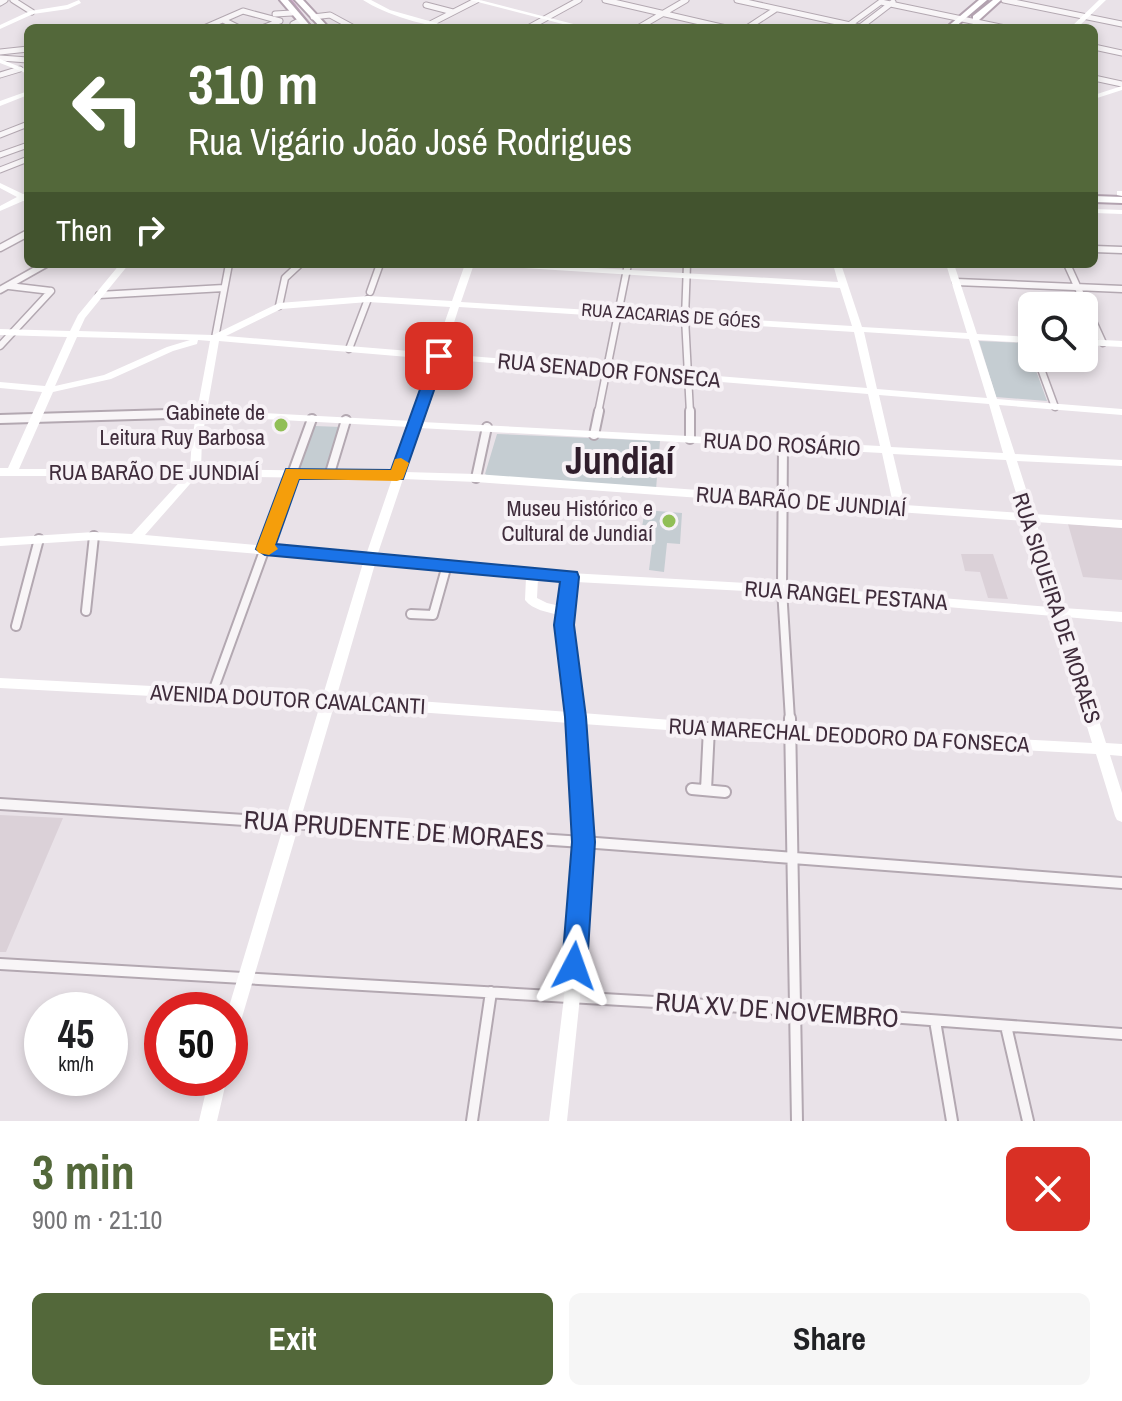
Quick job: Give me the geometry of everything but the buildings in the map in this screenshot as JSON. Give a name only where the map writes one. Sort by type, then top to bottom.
[{"type":"main road","points":[[284,0],[300,21]]},
{"type":"main road","points":[[299,0],[321,24]]},
{"type":"main road","points":[[954,24],[983,0]]},
{"type":"main road","points":[[969,24],[997,0]]},
{"type":"main road","points":[[1098,192],[1121,195]]},
{"type":"main road","points":[[1098,198],[1121,195]]},
{"type":"street","points":[[13,0],[32,12]]},
{"type":"street","points":[[368,0],[388,11],[436,24]]},
{"type":"street","points":[[432,23],[475,0],[570,24]]},
{"type":"street","points":[[535,24],[579,0]]},
{"type":"street","points":[[605,0],[709,24]]},
{"type":"street","points":[[645,24],[686,0]]},
{"type":"street","points":[[737,0],[844,24]]},
{"type":"street","points":[[1004,0],[1122,24]]},
{"type":"street","points":[[1077,24],[1103,0]]},
{"type":"street","points":[[0,27],[32,12],[68,7],[78,1]]},
{"type":"street","points":[[850,24],[882,1],[986,24]]},
{"type":"street","points":[[866,24],[894,2]]},
{"type":"street","points":[[214,24],[223,20],[234,8],[249,5],[280,21],[272,24]]},
{"type":"street","points":[[426,5],[453,12]]},
{"type":"street","points":[[259,7],[300,21]]},
{"type":"street","points":[[753,24],[776,9]]},
{"type":"street","points":[[313,17],[333,16],[347,24]]},
{"type":"street","points":[[223,20],[231,24]]},
{"type":"street","points":[[1098,48],[1122,53]]},
{"type":"street","points":[[0,56],[9,51],[24,49]]},
{"type":"street","points":[[0,56],[24,59]]},
{"type":"street","points":[[0,56],[24,70]]},
{"type":"street","points":[[0,75],[20,69]]},
{"type":"street","points":[[1098,79],[1122,86]]},
{"type":"street","points":[[1098,95],[1122,86]]},
{"type":"street","points":[[0,104],[24,95]]},
{"type":"street","points":[[0,135],[24,127]]},
{"type":"street","points":[[0,155],[24,146]]},
{"type":"street","points":[[0,170],[24,161]]},
{"type":"street","points":[[0,185],[24,196]]},
{"type":"street","points":[[0,209],[24,198]]},
{"type":"street","points":[[1098,211],[1122,212]]},
{"type":"street","points":[[0,248],[24,235]]},
{"type":"street","points":[[1098,249],[1122,250]]},
{"type":"street","points":[[3,287],[39,268]]},
{"type":"street","points":[[6,472],[37,417],[81,317],[122,268]]},
{"type":"street","points":[[135,538],[195,472],[202,413],[228,268]]},
{"type":"street","points":[[0,332],[180,341],[215,338],[279,306],[285,278],[296,268]]},
{"type":"street","points":[[349,349],[379,268]]},
{"type":"street","points":[[241,992],[397,475],[472,268]]},
{"type":"street","points":[[594,435],[627,268],[686,276],[843,285]]},
{"type":"street","points":[[687,268],[685,318],[690,377],[690,439]]},
{"type":"street","points":[[838,268],[858,329],[900,508]]},
{"type":"street","name":"RUA SIQUEIRA DE MORAES","points":[[951,268],[1122,816]]},
{"type":"street","points":[[1069,268],[1103,343]]},
{"type":"street","points":[[956,282],[1122,289]]},
{"type":"street","points":[[0,346],[51,291],[3,287]]},
{"type":"street","points":[[99,295],[224,288]]},
{"type":"street","name":"RUA ZACARIAS DE GÓES","points":[[279,306],[369,296],[1018,341]]},
{"type":"street","name":"RUA SENADOR FONSECA","points":[[215,338],[1122,412]]},
{"type":"street","points":[[0,385],[50,390],[107,377],[180,341]]},
{"type":"street","points":[[1098,343],[1122,344]]},
{"type":"street","points":[[1042,372],[1055,407]]},
{"type":"street","points":[[0,419],[202,413]]},
{"type":"street","name":"RUA DO ROSÁRIO","points":[[202,413],[1122,463]]},
{"type":"street","points":[[212,694],[312,419]]},
{"type":"street","points":[[330,473],[346,420]]},
{"type":"street","points":[[476,478],[487,427]]},
{"type":"street","points":[[783,443],[782,589],[791,733],[797,1121]]},
{"type":"street","name":"RUA BARÃO DE JUNDIAÍ","points":[[6,472],[330,473],[476,478],[1122,524]]},
{"type":"street","points":[[86,611],[94,536]]},
{"type":"street","name":"RUA RANGEL PESTANA","points":[[0,542],[94,536],[135,538],[532,574],[782,589],[1122,617]]},
{"type":"street","points":[[16,626],[39,539]]},
{"type":"street","points":[[411,614],[433,615],[447,565]]},
{"type":"street","points":[[532,574],[531,600],[544,607],[566,612]]},
{"type":"street","points":[[558,1121],[572,997],[583,842],[576,717],[564,625],[570,577]]},
{"type":"street","name":"AVENIDA DOUTOR CAVALCANTI","points":[[0,683],[576,717]]},
{"type":"street","name":"RUA MARECHAL DEODORO DA FONSECA","points":[[576,717],[791,733],[1122,750]]},
{"type":"street","points":[[706,790],[709,728]]},
{"type":"street","points":[[692,789],[725,792]]},
{"type":"street","name":"RUA PRUDENTE DE MORAES","points":[[0,804],[583,842],[1122,883]]},
{"type":"street","name":"RUA XV DE NOVEMBRO","points":[[0,964],[794,1010],[1122,1034]]},
{"type":"street","points":[[472,1121],[491,992]]},
{"type":"street","points":[[935,1021],[952,1121]]},
{"type":"street","points":[[1006,1026],[1028,1121]]},
{"type":"street","points":[[208,1121],[214,1096]]},
{"type":"shaded area","points":[[979,341],[1018,343],[1018,372],[1036,372],[1047,401],[996,397]]},
{"type":"shaded area","points":[[341,427],[328,470],[300,471],[296,469],[311,428]]},
{"type":"shaded area","points":[[497,434],[660,441],[656,489],[488,476],[485,474]]},
{"type":"shaded area","points":[[645,510],[682,513],[680,544],[667,543],[664,572],[649,570],[654,529],[642,527]]},
{"type":"shaded area","points":[[1068,524],[1122,528],[1122,580],[1083,577]]},
{"type":"shaded area","points":[[961,554],[993,554],[1008,599],[988,598],[980,572],[965,571]]},
{"type":"shaded area","points":[[0,815],[63,818],[6,952],[0,952]]},
{"type":"waterway","points":[[291,0],[310,24]]},
{"type":"waterway","points":[[1098,196],[1122,197]]},
{"type":"slow traffic","points":[[269,549],[265,549],[292,473],[397,475],[401,463]]},
{"type":"place","name":"Gabinete de Leitura Ruy Barbosa","points":[[281,425]]},
{"type":"place","name":"Museu Histórico e Cultural de Jundiaí","points":[[669,521]]},
{"type":"district","name":"Jundiaí","points":[[620,461]]},
{"type":"route","points":[[439,356],[397,475],[292,473],[265,549],[570,577],[564,625],[576,717],[583,842],[574,966]]}]
